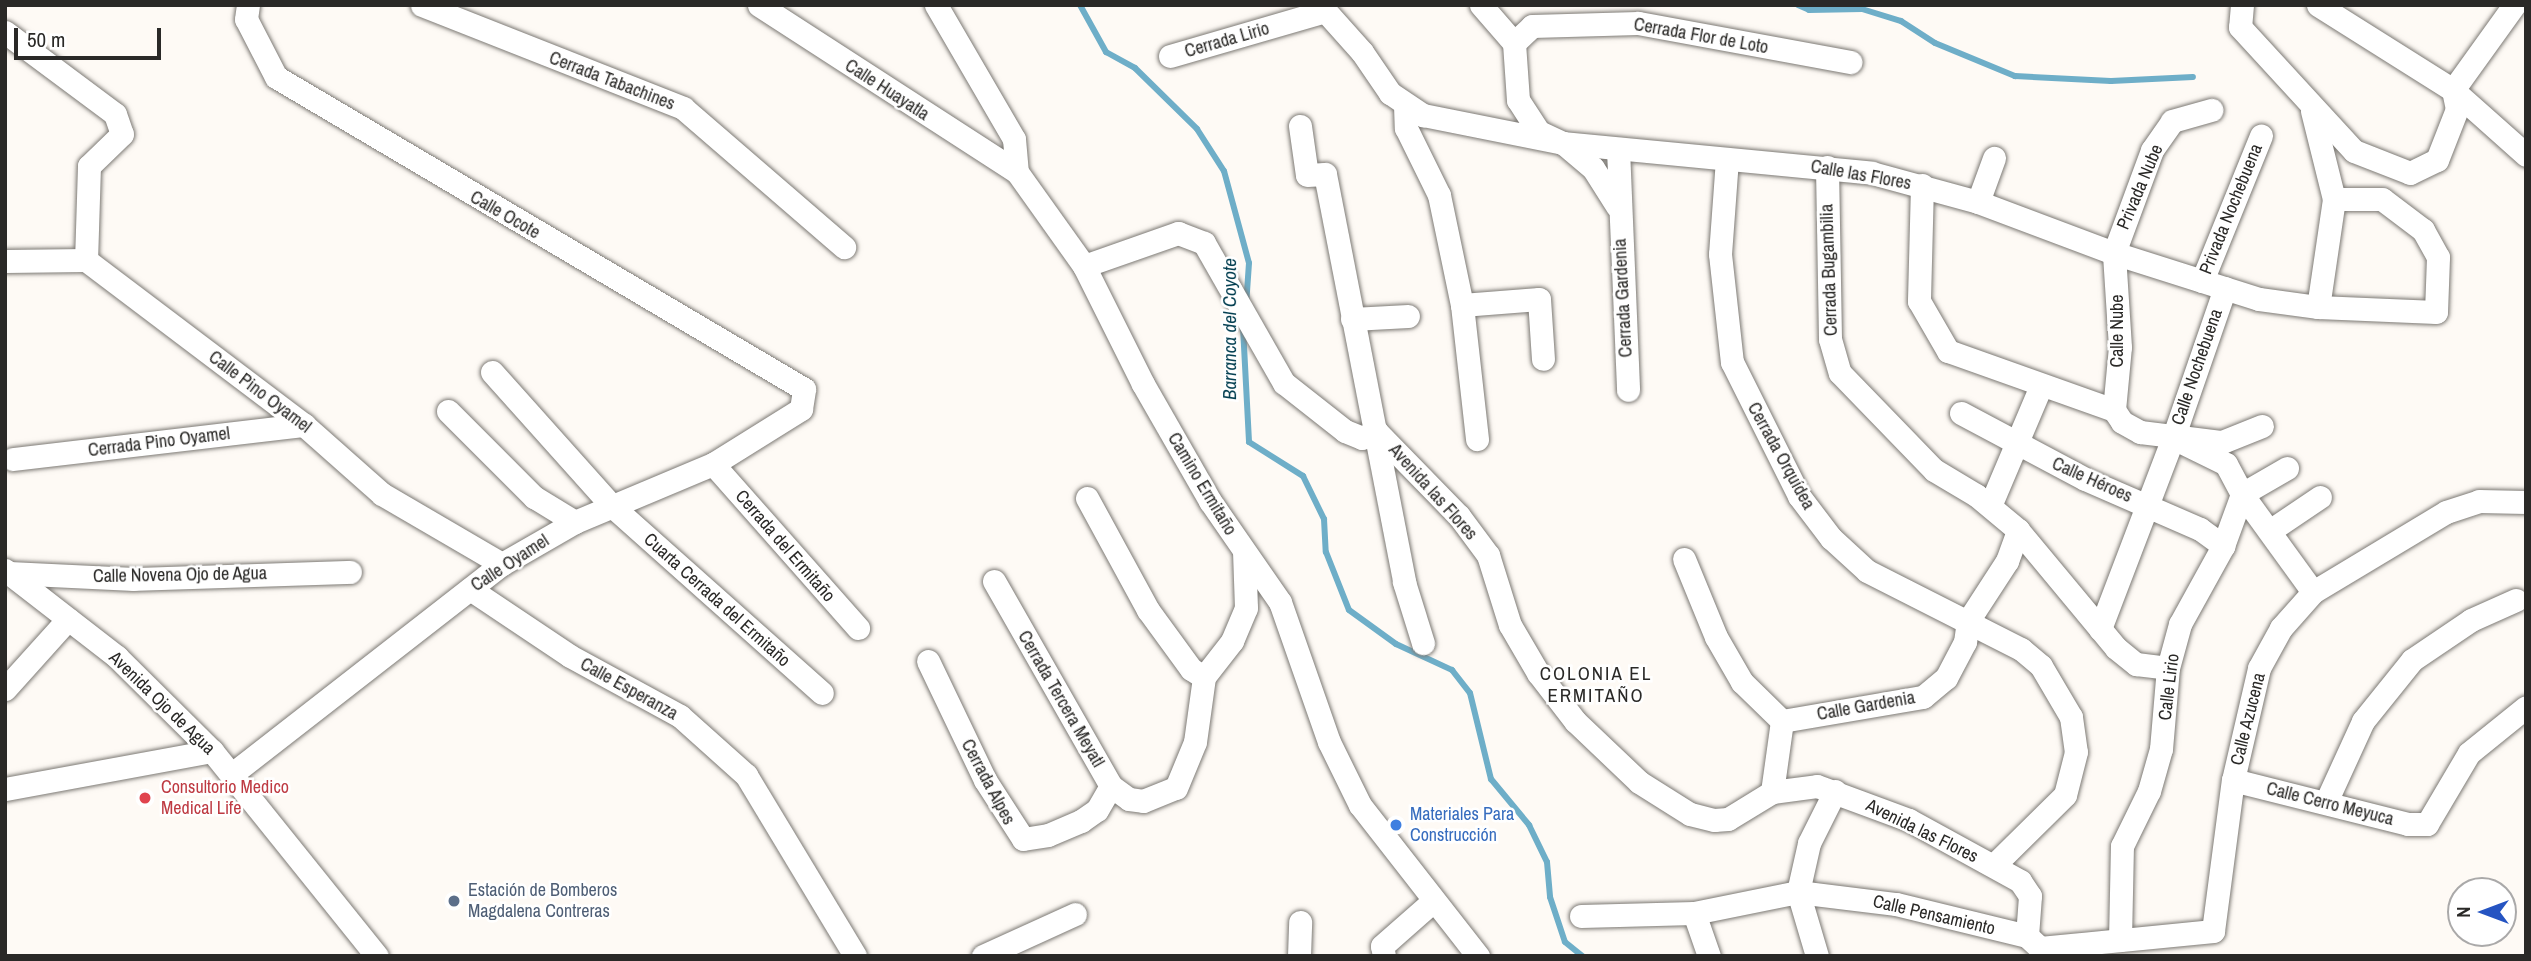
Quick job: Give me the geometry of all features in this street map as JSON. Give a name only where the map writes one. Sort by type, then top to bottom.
[{"type":"street","name":"Calle Ocote","points":[[248,5],[246,19],[276,77],[804,389]]},
{"type":"street","name":"Cerrada Tabachines","points":[[422,5],[683,108],[844,247]]},
{"type":"street","name":"Calle Huayatla","points":[[759,5],[1017,172]]},
{"type":"street","name":"Camino Ermitaño","points":[[936,5],[1014,139],[1017,172],[1084,266],[1143,384],[1244,552],[1279,602],[1329,742],[1360,805],[1478,956]]},
{"type":"street","points":[[1481,5],[1514,43],[1518,100],[1539,132],[1563,143],[1593,168],[1618,206]]},
{"type":"street","points":[[2242,5],[2239,27],[2354,151],[2410,173],[2437,160],[2458,109],[2453,90]]},
{"type":"street","points":[[2453,90],[2514,5]]},
{"type":"street","points":[[2321,6],[2453,90],[2526,155]]},
{"type":"street","name":"Cerrada Lirio","points":[[1170,57],[1322,8]]},
{"type":"street","name":"Calle las Flores","points":[[1322,8],[1405,105],[1423,115],[1563,143],[1827,167],[1922,185],[1978,202],[2114,253],[2259,299],[2318,307],[2436,312],[2438,257],[2423,230],[2382,199],[2334,199]]},
{"type":"street","name":"Cerrada Flor de Loto","points":[[1514,43],[1532,26],[1638,23],[1850,62]]},
{"type":"street","points":[[5,32],[115,114],[122,134],[89,166],[86,260],[5,261]]},
{"type":"street","points":[[2307,98],[2322,139],[2334,199],[2318,307]]},
{"type":"street","points":[[1405,105],[1406,128],[1439,195],[1462,305],[1476,439]]},
{"type":"street","name":"Privada Nube","points":[[2114,253],[2152,150],[2172,121],[2211,110]]},
{"type":"street","points":[[1300,127],[1307,175],[1325,174],[1404,582],[1423,643]]},
{"type":"street","name":"Privada Nochebuena","points":[[2202,281],[2261,136]]},
{"type":"street","name":"Cerrada Gardenia","points":[[1618,149],[1618,206],[1628,390]]},
{"type":"street","points":[[1978,202],[1994,158]]},
{"type":"street","name":"Cerrada Orquídea","points":[[1727,159],[1720,254],[1732,362],[1798,496],[1831,538],[1867,571],[2021,649],[2041,666],[2071,717],[2076,752],[2065,795],[1994,865]]},
{"type":"street","name":"Cerrada Bugambilia","points":[[1827,167],[1830,339],[1840,373],[1934,470],[1990,506]]},
{"type":"street","points":[[1922,185],[1919,301],[1948,351],[2040,386],[2114,410],[2122,422],[2140,432],[2222,442],[2262,426]]},
{"type":"street","points":[[1084,266],[1178,233],[1204,243],[1238,297],[1251,326],[1284,383],[1313,408],[1362,438],[1376,431]]},
{"type":"street","name":"Calle Nube","points":[[2114,253],[2120,347],[2114,410]]},
{"type":"street","name":"Calle Pino Oyamel","points":[[86,260],[304,425],[382,494],[502,564]]},
{"type":"street","name":"Calle Nochebuena","points":[[2225,288],[2173,438],[2226,464],[2242,494],[2271,530],[2313,592]]},
{"type":"street","points":[[1462,305],[1539,299],[1543,359]]},
{"type":"street","points":[[1352,318],[1408,316]]},
{"type":"street","name":"Cuarta Cerrada del Ermitaño","points":[[492,372],[612,506],[822,693]]},
{"type":"street","points":[[2040,386],[1990,506],[2018,530],[2100,629],[2136,664],[2168,668]]},
{"type":"street","name":"Calle Oyamel","points":[[232,774],[502,564],[575,522],[713,464],[801,409],[804,389]]},
{"type":"street","points":[[448,411],[534,497],[575,522]]},
{"type":"street","name":"Calle Héroes","points":[[1961,413],[2016,444],[2200,529],[2223,547]]},
{"type":"street","name":"Cerrada Pino Oyamel","points":[[13,459],[304,425]]},
{"type":"street","name":"Avenida las Flores","points":[[1376,431],[1459,516],[1488,555],[1510,625],[1538,673],[1575,721],[1639,782],[1690,814],[1714,820],[1728,819],[1772,792],[1817,786],[1909,820],[2020,881],[2030,896],[2027,936]]},
{"type":"street","points":[[2100,629],[2173,438]]},
{"type":"street","name":"Cerrada del Ermitaño","points":[[713,464],[858,628]]},
{"type":"street","points":[[2242,494],[2287,468]]},
{"type":"street","name":"Calle Lirio","points":[[2120,940],[2122,846],[2148,790],[2161,749],[2168,668],[2180,624],[2223,547],[2242,494]]},
{"type":"street","points":[[2271,530],[2320,497]]},
{"type":"street","points":[[1087,498],[1148,610],[1191,669],[1204,677],[1232,641],[1246,608],[1244,552]]},
{"type":"street","name":"Calle Azucena","points":[[2213,931],[2233,780],[2259,668],[2281,628],[2313,592],[2446,512],[2479,501],[2526,502]]},
{"type":"street","name":"Calle Gardenia","points":[[1782,722],[1923,697],[1946,678],[1965,642],[1968,621],[2007,561],[2018,530]]},
{"type":"street","points":[[1684,559],[1716,637],[1742,682],[1782,722],[1772,792]]},
{"type":"street","name":"Calle Novena Ojo de Agua","points":[[7,571],[134,579],[351,572]]},
{"type":"street","name":"Avenida Ojo de Agua","points":[[7,571],[117,657],[212,751],[377,956]]},
{"type":"street","name":"Cerrada Tercera Meyatl","points":[[994,582],[1111,786],[1129,799],[1143,801],[1176,788],[1195,742],[1204,677]]},
{"type":"street","name":"Calle Esperanza","points":[[470,589],[570,656],[680,716],[746,775],[855,956]]},
{"type":"street","points":[[2326,802],[2364,722],[2412,660],[2471,620],[2516,600]]},
{"type":"street","points":[[5,689],[68,619]]},
{"type":"street","name":"Cerrada Alpes","points":[[928,661],[985,780],[1023,839],[1048,835],[1081,821],[1097,810],[1111,786]]},
{"type":"street","name":"Calle Cerro Meyuca","points":[[2233,780],[2408,824],[2427,824],[2469,753],[2526,707]]},
{"type":"street","points":[[5,789],[212,751]]},
{"type":"street","points":[[1817,956],[1798,892],[1809,843],[1835,791]]},
{"type":"street","name":"Calle Pensamiento","points":[[1581,916],[1695,914],[1798,892],[1896,904],[2027,936],[2040,948],[2213,931]]},
{"type":"street","points":[[1384,956],[1382,946],[1433,901]]},
{"type":"street","points":[[983,956],[1075,914]]},
{"type":"street","points":[[1695,914],[1709,956]]},
{"type":"street","points":[[1299,956],[1300,922]]},
{"type":"waterway","name":"Barranca del Coyote","points":[[1080,5],[1106,52],[1135,68],[1197,129],[1224,171],[1249,263],[1246,302]]},
{"type":"waterway","points":[[1798,5],[1809,10],[1862,9],[1901,21],[1935,43],[2015,76],[2111,81],[2193,77]]},
{"type":"waterway","name":"Barranca del Coyote","points":[[1243,327],[1249,442],[1303,476],[1324,519],[1326,552],[1349,610],[1396,644],[1452,670],[1470,693],[1491,779],[1529,825],[1547,862],[1550,897],[1565,942],[1582,956]]},
{"type":"place","name":"Consultorio Medico Medical Life","points":[[145,798]]},
{"type":"place","name":"Materiales Para Construcción","points":[[1396,825]]},
{"type":"place","name":"Estación de Bomberos Magdalena Contreras","points":[[454,901]]},
{"type":"district","name":"COLONIA EL ERMITAÑO","points":[[1596,685]]}]
